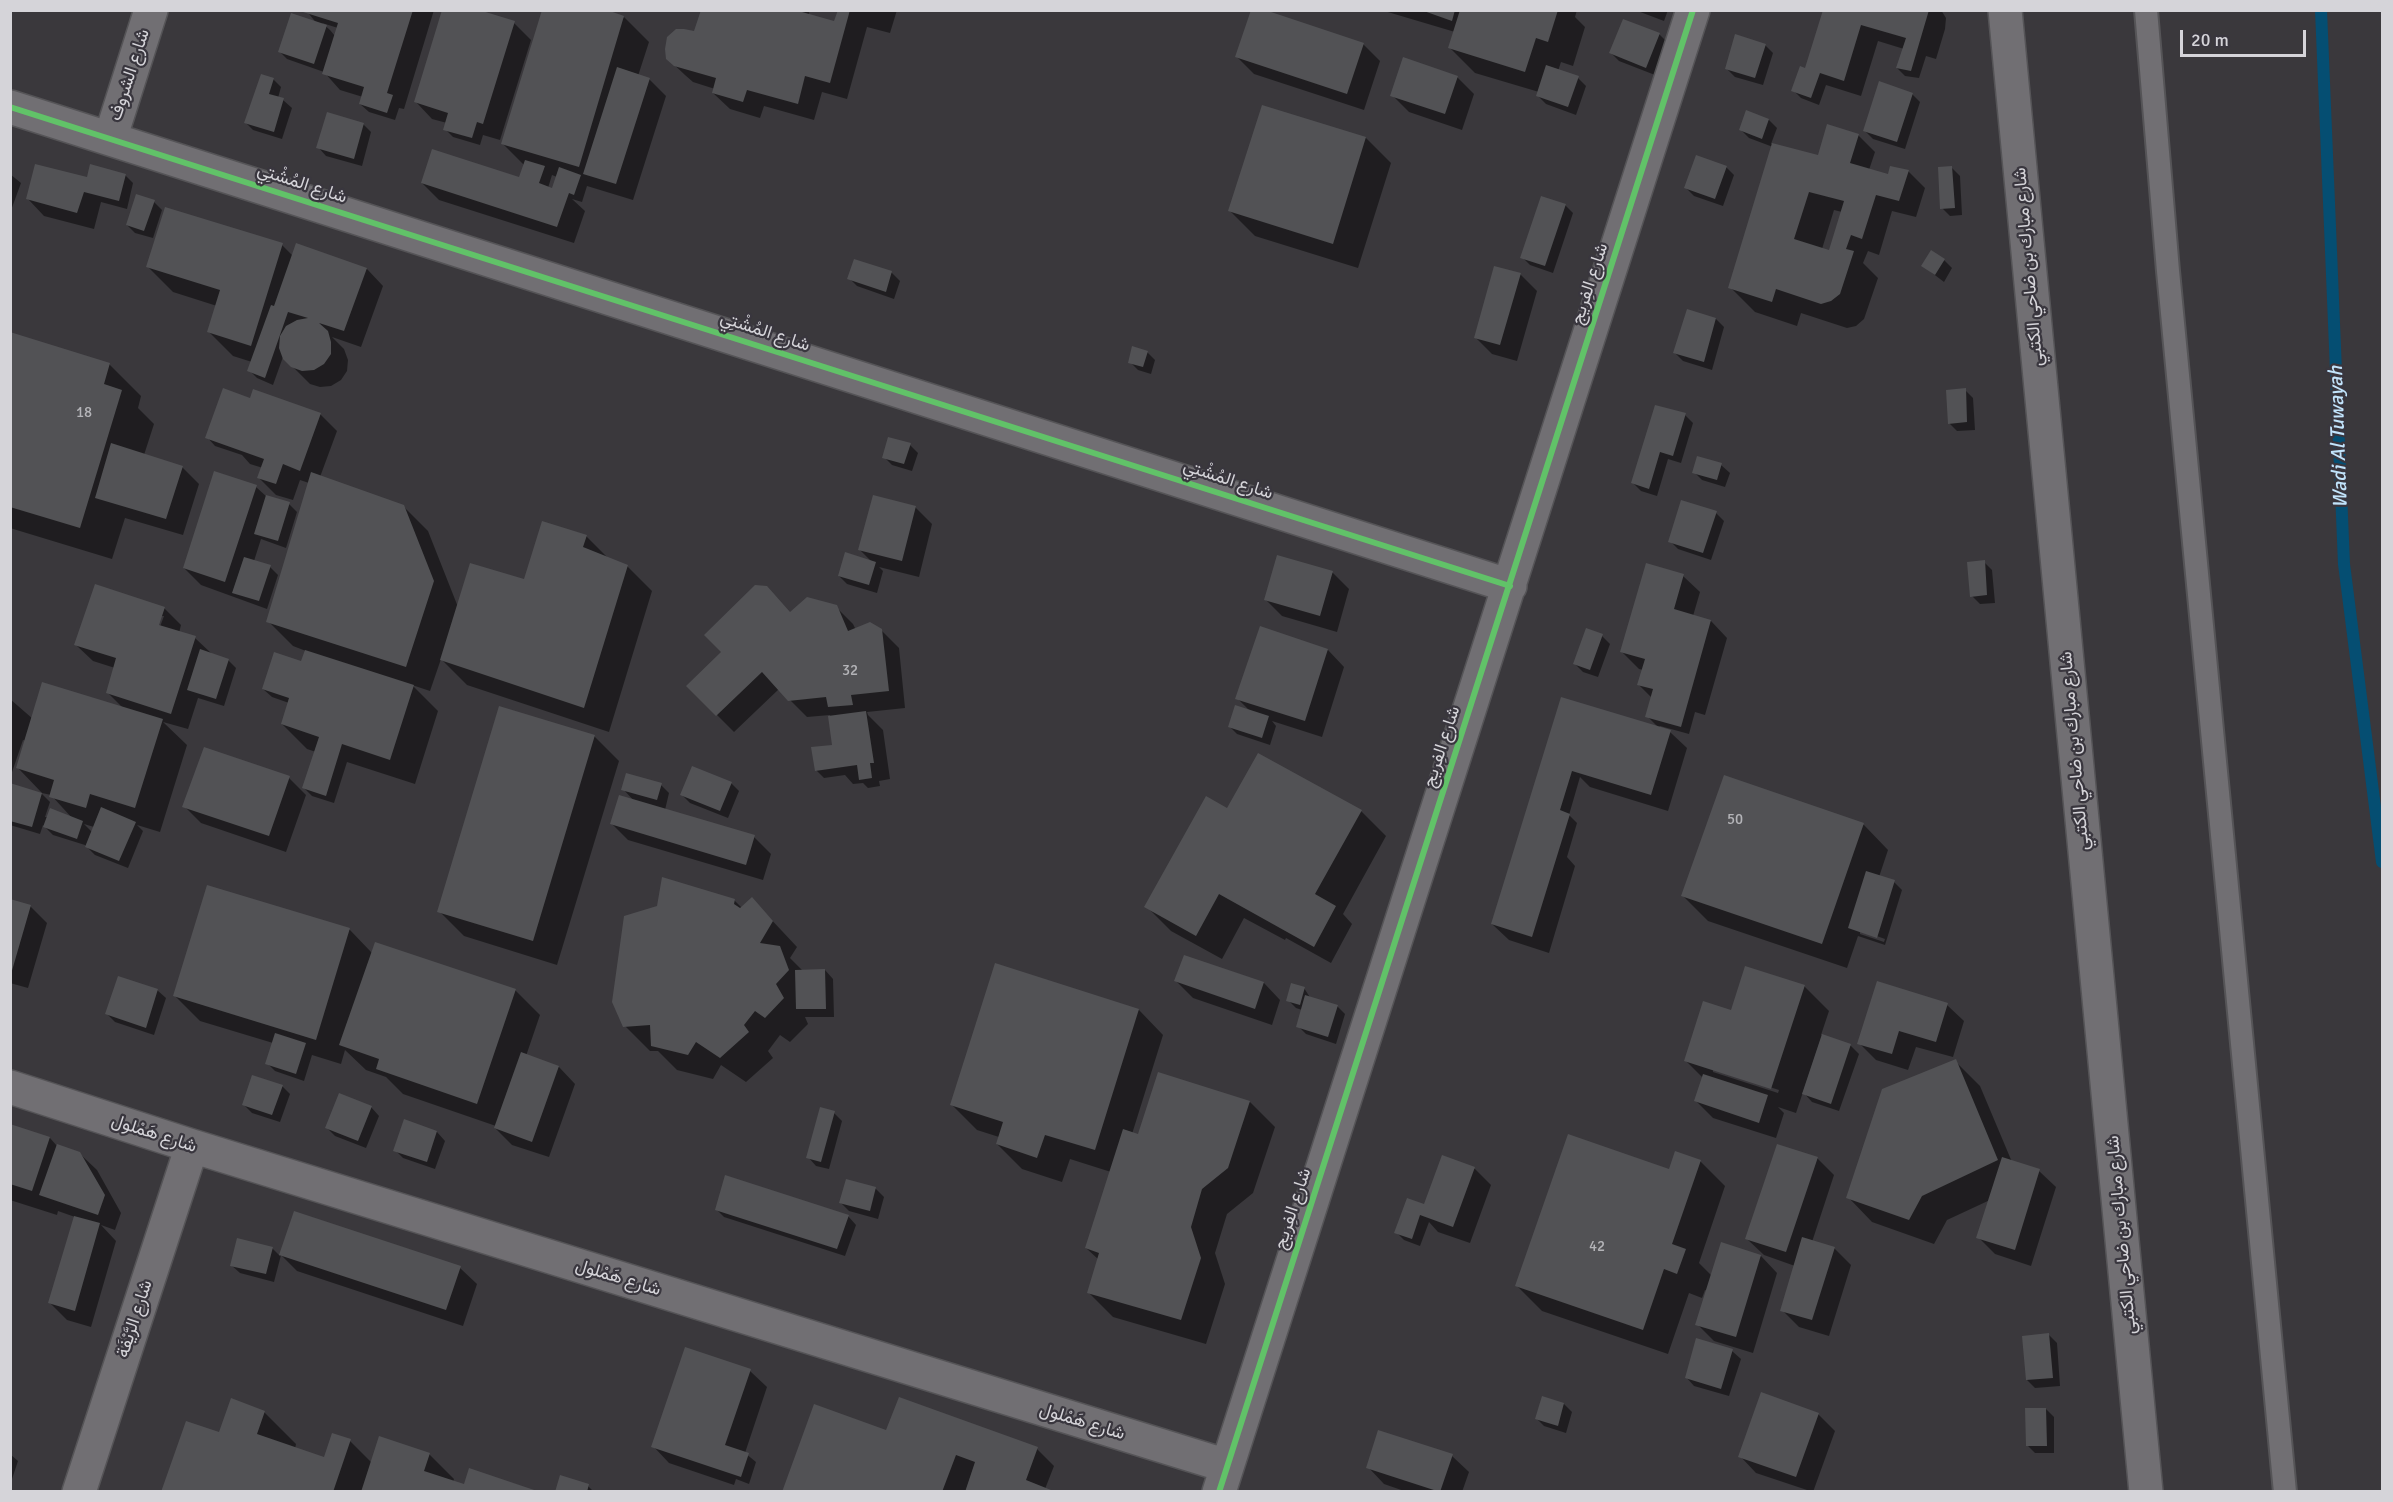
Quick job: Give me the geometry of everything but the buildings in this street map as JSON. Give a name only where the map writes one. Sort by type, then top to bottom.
[{"type":"street","name":"شارع الشروف","points":[[110,138],[150,10]]},
{"type":"street","name":"شارع الفِريج","points":[[1223,1479],[1693,10]]},
{"type":"street","name":"شارع مبارك بن ضاحي الكتبي","points":[[2005,10],[2146,1491]]},
{"type":"street","name":"شارع المُشْتِي","points":[[10,107],[1510,586]]},
{"type":"street","name":"شارع هَمْلول","points":[[10,1087],[1223,1479]]},
{"type":"street","name":"شارع الرَّيْفَة","points":[[79,1491],[192,1146]]},
{"type":"lane","points":[[2146,10],[2168,271],[2285,1491]]},
{"type":"waterway","name":"Wadi Al Tuwayah","points":[[2321,10],[2344,564],[2382,862]]},
{"type":"cycle path","points":[[1219,1492],[1693,10]]},
{"type":"cycle path","points":[[10,107],[1510,586]]}]
